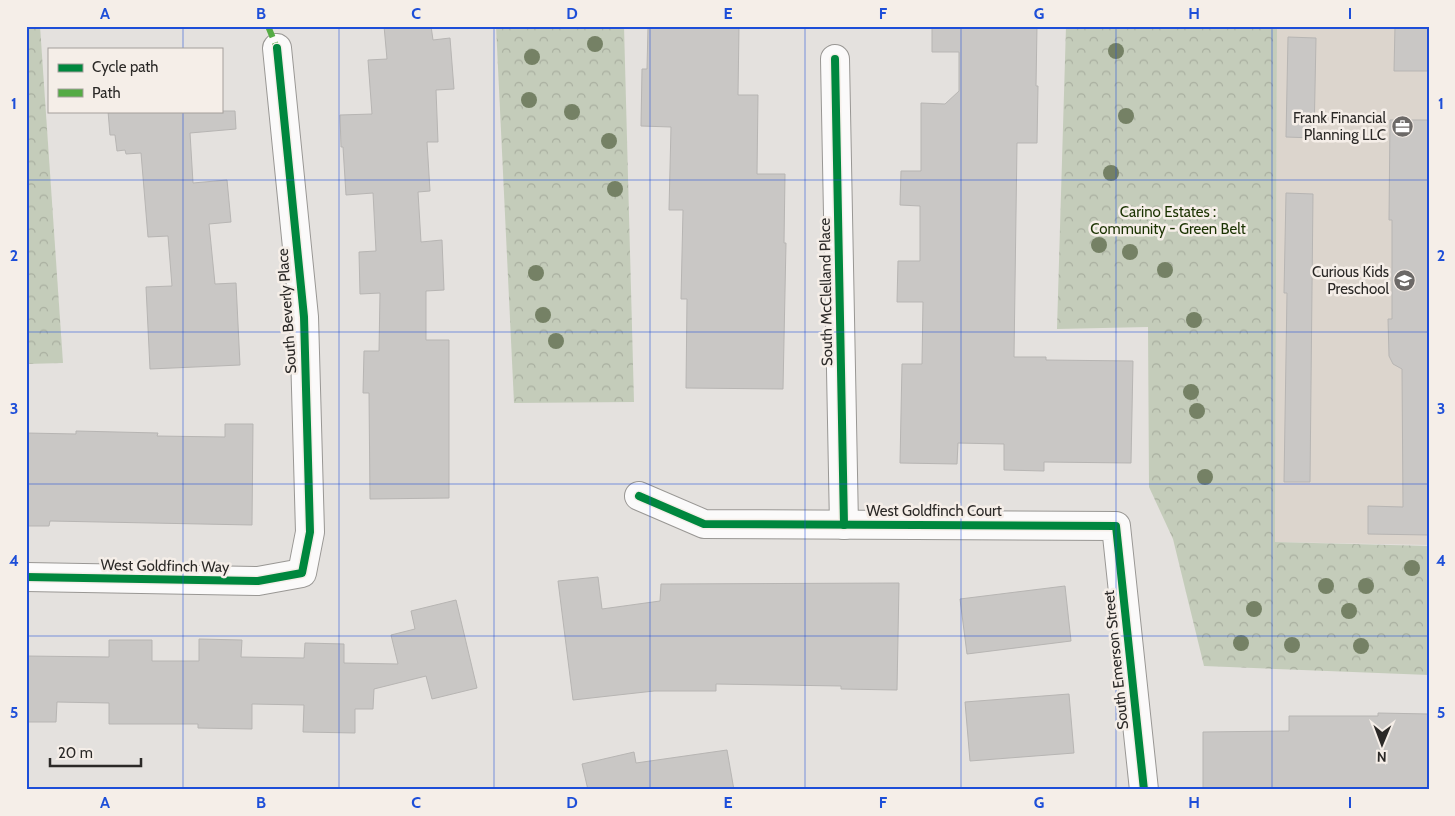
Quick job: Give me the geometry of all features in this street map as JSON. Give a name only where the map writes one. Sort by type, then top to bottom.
[{"type":"street","name":"South Beverly Place","points":[[277,48],[304,317],[310,532],[302,573]]},
{"type":"street","name":"South McClelland Place","points":[[835,59],[844,525]]},
{"type":"street","name":"West Goldfinch Court","points":[[639,496],[704,524],[1116,526]]},
{"type":"street","name":"South Emerson Street","points":[[1116,526],[1144,790]]},
{"type":"street","name":"West Goldfinch Way","points":[[26,577],[258,581],[302,573]]},
{"type":"shaded area","points":[[1277,26],[1429,26],[1429,545],[1275,542]]},
{"type":"green space","points":[[26,26],[40,26],[63,363],[26,364]]},
{"type":"green space","points":[[496,26],[624,26],[634,402],[514,403]]},
{"type":"green space","name":"Carino Estates : Community - Green Belt","points":[[1066,26],[1277,26],[1275,542],[1429,546],[1429,675],[1204,666],[1173,539],[1149,487],[1148,327],[1057,329]]},
{"type":"building","points":[[384,26],[431,26],[433,40],[450,38],[454,89],[436,90],[438,142],[427,142],[430,191],[418,192],[421,242],[442,240],[444,290],[426,291],[426,340],[449,340],[449,498],[370,499],[369,393],[363,393],[364,351],[379,351],[380,293],[360,294],[359,252],[376,251],[373,193],[346,195],[340,115],[372,114],[368,60],[387,59]]},
{"type":"building","points":[[648,26],[739,26],[738,95],[758,95],[757,174],[785,174],[784,243],[786,243],[783,389],[686,388],[687,299],[681,299],[683,210],[669,210],[671,127],[641,126],[642,69],[647,69]]},
{"type":"building","points":[[932,26],[1037,26],[1037,143],[1017,143],[1014,357],[1046,357],[1046,360],[1133,361],[1131,463],[1044,462],[1044,471],[1004,470],[1004,444],[958,443],[957,464],[900,463],[902,364],[922,364],[923,302],[897,302],[898,261],[920,261],[920,206],[900,205],[901,171],[921,171],[921,103],[945,104],[959,91],[959,52],[932,52]]},
{"type":"building","points":[[1395,26],[1429,26],[1429,71],[1394,71]]},
{"type":"building","points":[[1288,37],[1316,38],[1314,138],[1286,137]]},
{"type":"building","points":[[235,111],[236,129],[190,133],[193,183],[227,180],[231,222],[209,224],[215,284],[236,283],[240,365],[150,369],[146,287],[172,286],[168,236],[148,237],[141,153],[126,154],[125,150],[117,151],[115,135],[110,135],[108,112]]},
{"type":"building","points":[[1390,120],[1429,120],[1429,535],[1368,534],[1368,506],[1403,507],[1402,369],[1393,364],[1389,356],[1388,319],[1392,319],[1392,220],[1389,220]]},
{"type":"building","points":[[1286,193],[1313,194],[1310,482],[1284,482],[1287,293],[1284,293]]},
{"type":"building","points":[[225,424],[253,424],[252,525],[50,521],[49,526],[26,526],[26,433],[76,434],[76,431],[158,433],[157,436],[225,437]]},
{"type":"building","points":[[598,577],[602,609],[660,601],[661,584],[899,583],[897,690],[841,689],[841,686],[716,684],[716,691],[654,691],[573,700],[558,581]]},
{"type":"building","points":[[1065,586],[1071,641],[967,654],[960,599]]},
{"type":"building","points":[[456,600],[477,688],[432,699],[426,676],[374,689],[373,709],[355,709],[355,733],[303,732],[304,705],[252,704],[252,729],[198,728],[198,724],[109,724],[109,703],[57,702],[56,722],[26,722],[26,656],[109,657],[109,640],[152,640],[152,661],[199,661],[199,639],[242,640],[241,657],[304,658],[305,643],[344,644],[344,663],[398,664],[391,635],[415,629],[411,611]]},
{"type":"building","points":[[1069,694],[1074,753],[970,761],[965,702]]},
{"type":"building","points":[[1378,713],[1429,714],[1429,790],[1203,790],[1203,732],[1289,731],[1289,716],[1378,716]]},
{"type":"building","points":[[727,750],[734,790],[588,790],[582,764],[634,752],[636,763]]},
{"type":"marked path","points":[[268,26],[277,48]]},
{"type":"cycle path","points":[[26,577],[258,581],[302,573],[310,532],[304,317],[277,48]]},
{"type":"cycle path","points":[[835,59],[844,525]]},
{"type":"cycle path","points":[[639,496],[704,524],[1116,526],[1144,790]]},
{"type":"place","name":"Frank Financial Planning LLC","points":[[1402,127]]},
{"type":"place","name":"Curious Kids Preschool","points":[[1405,281]]}]
